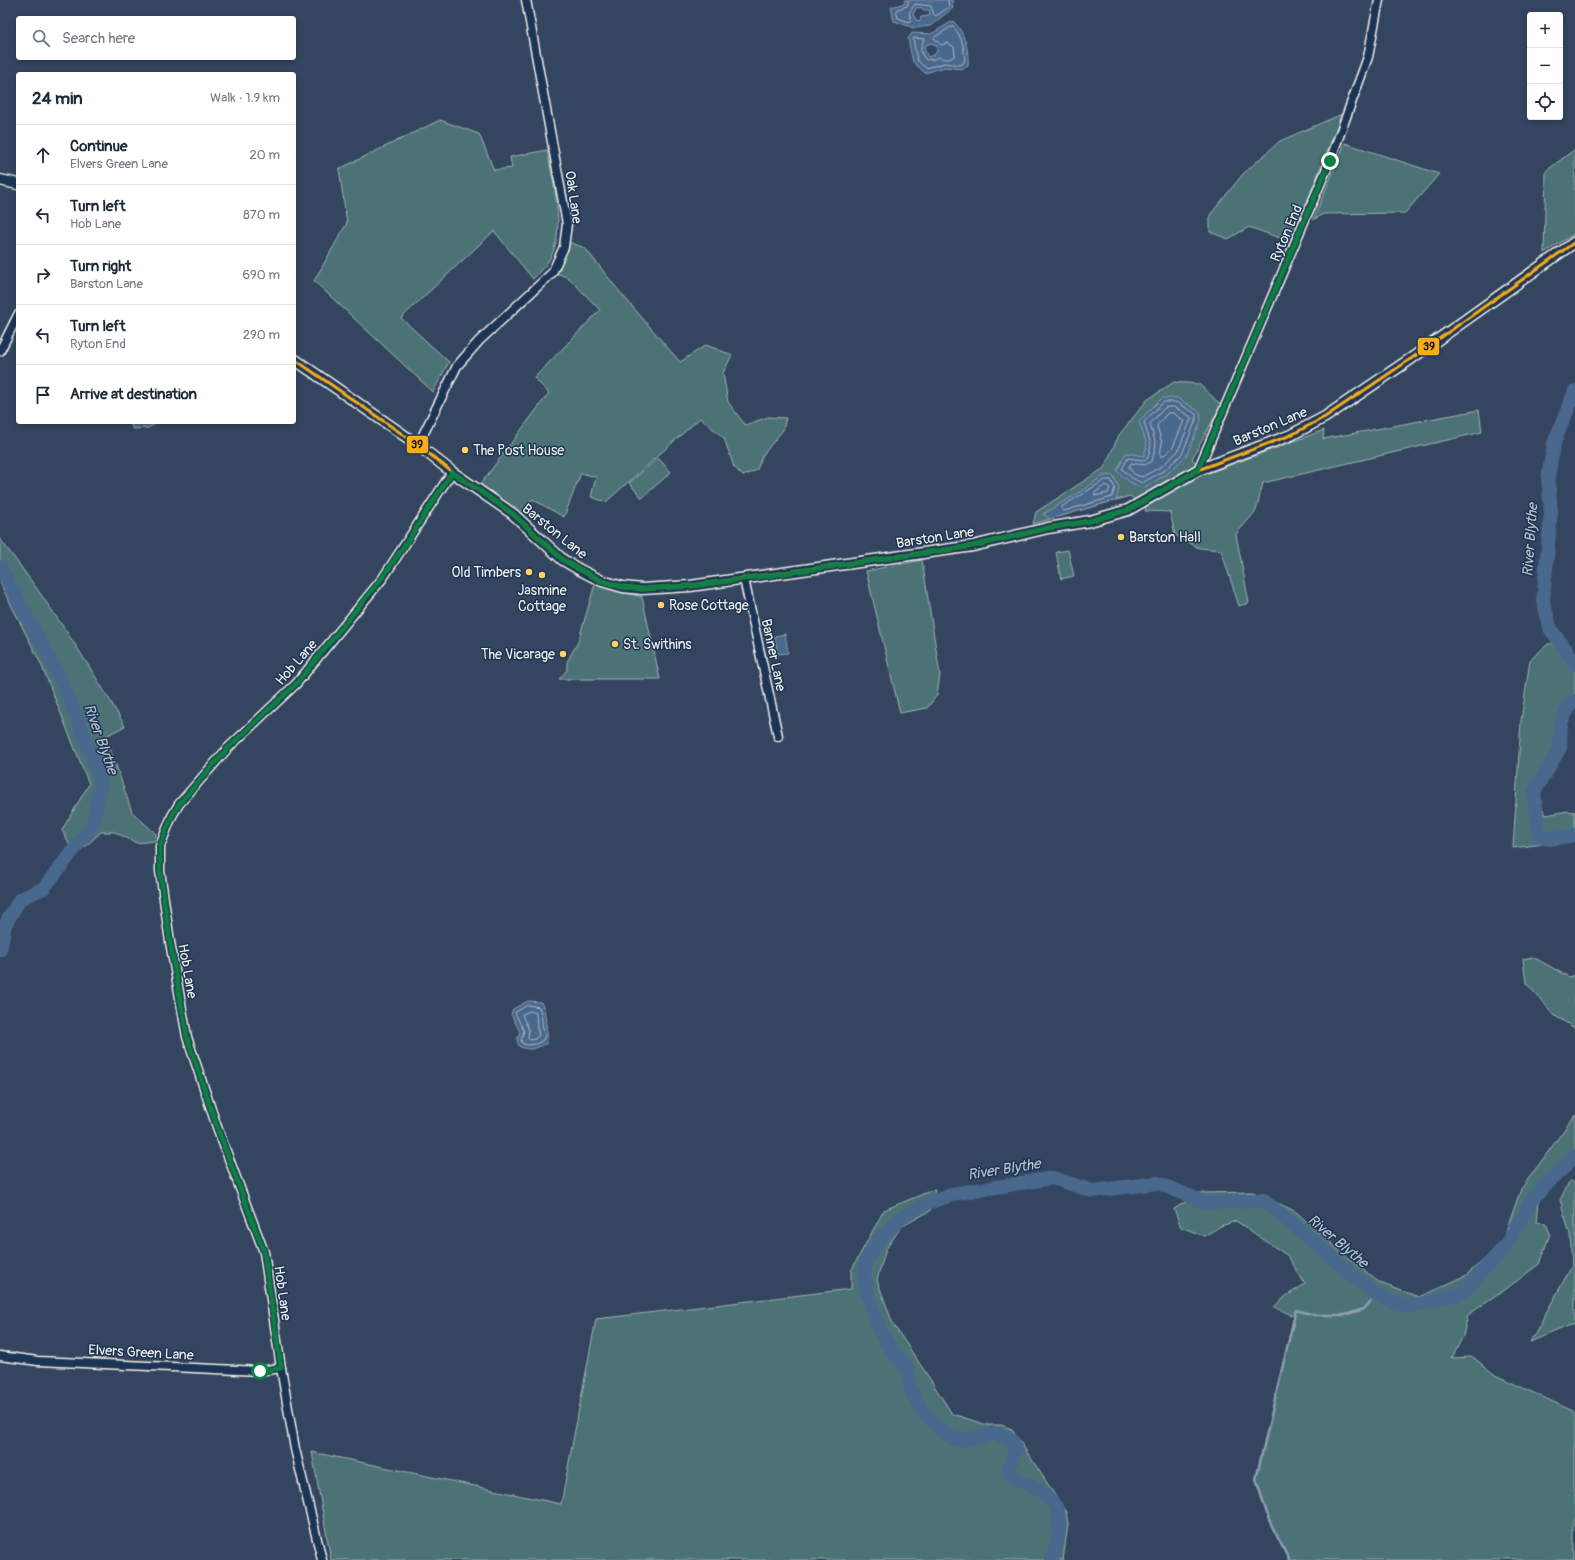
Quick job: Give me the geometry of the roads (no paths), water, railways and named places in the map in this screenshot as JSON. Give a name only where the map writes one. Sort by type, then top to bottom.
[{"type":"street","name":"Oak Lane","points":[[418,445],[457,366],[479,341],[552,273],[564,247],[567,224],[526,0]]},
{"type":"street","name":"Ryton End","points":[[1198,470],[1330,161],[1368,57],[1379,0]]},
{"type":"street","points":[[0,180],[16,184]]},
{"type":"street","name":"Barston Lane","points":[[296,360],[418,445],[452,472],[513,514],[563,560],[602,581],[623,587],[642,589],[690,586],[973,546],[1048,528],[1090,521],[1128,510],[1198,470],[1291,435],[1325,417],[1412,358],[1575,242]]},
{"type":"street","points":[[0,351],[16,319]]},
{"type":"street","name":"Hob Lane","points":[[322,1560],[295,1449],[281,1368],[264,1252],[217,1127],[187,1037],[167,926],[160,871],[160,846],[172,816],[179,804],[228,748],[296,684],[382,578],[452,472]]},
{"type":"street","name":"Banner Lane","points":[[744,579],[778,736]]},
{"type":"street","name":"Elvers Green Lane","points":[[0,1356],[38,1360],[252,1371],[281,1368]]},
{"type":"water","points":[[905,0],[952,0],[953,8],[930,26],[914,28],[894,21],[891,7],[905,3]],"holes":[[[917,7],[922,8],[923,10],[929,10],[929,16],[921,17],[920,21],[916,20],[913,14]]]},
{"type":"water","points":[[953,21],[961,31],[967,47],[968,66],[962,69],[945,67],[925,73],[913,62],[908,39],[912,33],[931,34]],"holes":[[[932,43],[937,46],[937,51],[934,55],[928,57],[924,49],[925,45]]]},
{"type":"water","points":[[1162,398],[1177,398],[1200,412],[1201,421],[1186,456],[1167,474],[1143,488],[1130,482],[1117,471],[1126,453],[1144,456],[1147,445],[1139,421]]},
{"type":"water","points":[[1113,475],[1119,488],[1116,500],[1050,519],[1043,514],[1077,494],[1103,476]]},
{"type":"water","points":[[785,634],[788,653],[777,654],[775,636]]},
{"type":"water","points":[[528,1001],[541,1002],[545,1013],[548,1037],[547,1043],[537,1048],[530,1049],[519,1046],[517,1040],[520,1032],[511,1014],[513,1009]]},
{"type":"waterway","name":"River Blythe","points":[[1575,391],[1554,443],[1548,478],[1551,512],[1543,601],[1551,630],[1568,652],[1575,664]]},
{"type":"waterway","name":"River Blythe","points":[[0,567],[59,676],[86,740],[101,782],[93,825],[44,888],[20,899],[5,925],[0,950]]},
{"type":"waterway","name":"River Blythe","points":[[1569,654],[1575,653]]},
{"type":"waterway","name":"River Blythe","points":[[1575,701],[1570,704],[1561,723],[1560,748],[1534,792],[1539,837],[1550,839],[1575,835]]},
{"type":"waterway","name":"River Blythe","points":[[1052,1560],[1059,1533],[1059,1517],[1056,1506],[1041,1491],[1011,1476],[1009,1466],[1016,1449],[1011,1439],[993,1433],[984,1437],[958,1440],[943,1432],[921,1410],[911,1390],[907,1368],[894,1354],[880,1331],[870,1303],[864,1277],[866,1260],[877,1242],[899,1220],[924,1204],[958,1193],[1053,1178],[1092,1191],[1158,1183],[1206,1203],[1264,1200],[1376,1295],[1408,1307],[1462,1293],[1505,1246],[1534,1197],[1575,1156]]},
{"type":"waterway","points":[[1289,1560],[1269,1520],[1256,1479],[1296,1310],[1314,1315],[1345,1315],[1364,1309],[1376,1295]]},
{"type":"place","name":"The Post House","points":[[465,450]]},
{"type":"place","name":"Barston Hall","points":[[1121,537]]},
{"type":"place","name":"Old Timbers","points":[[529,572]]},
{"type":"place","name":"Jasmine Cottage","points":[[542,575]]},
{"type":"place","name":"Rose Cottage","points":[[661,605]]},
{"type":"place","name":"St. Swithins","points":[[615,644]]},
{"type":"place","name":"The Vicarage","points":[[563,654]]}]
